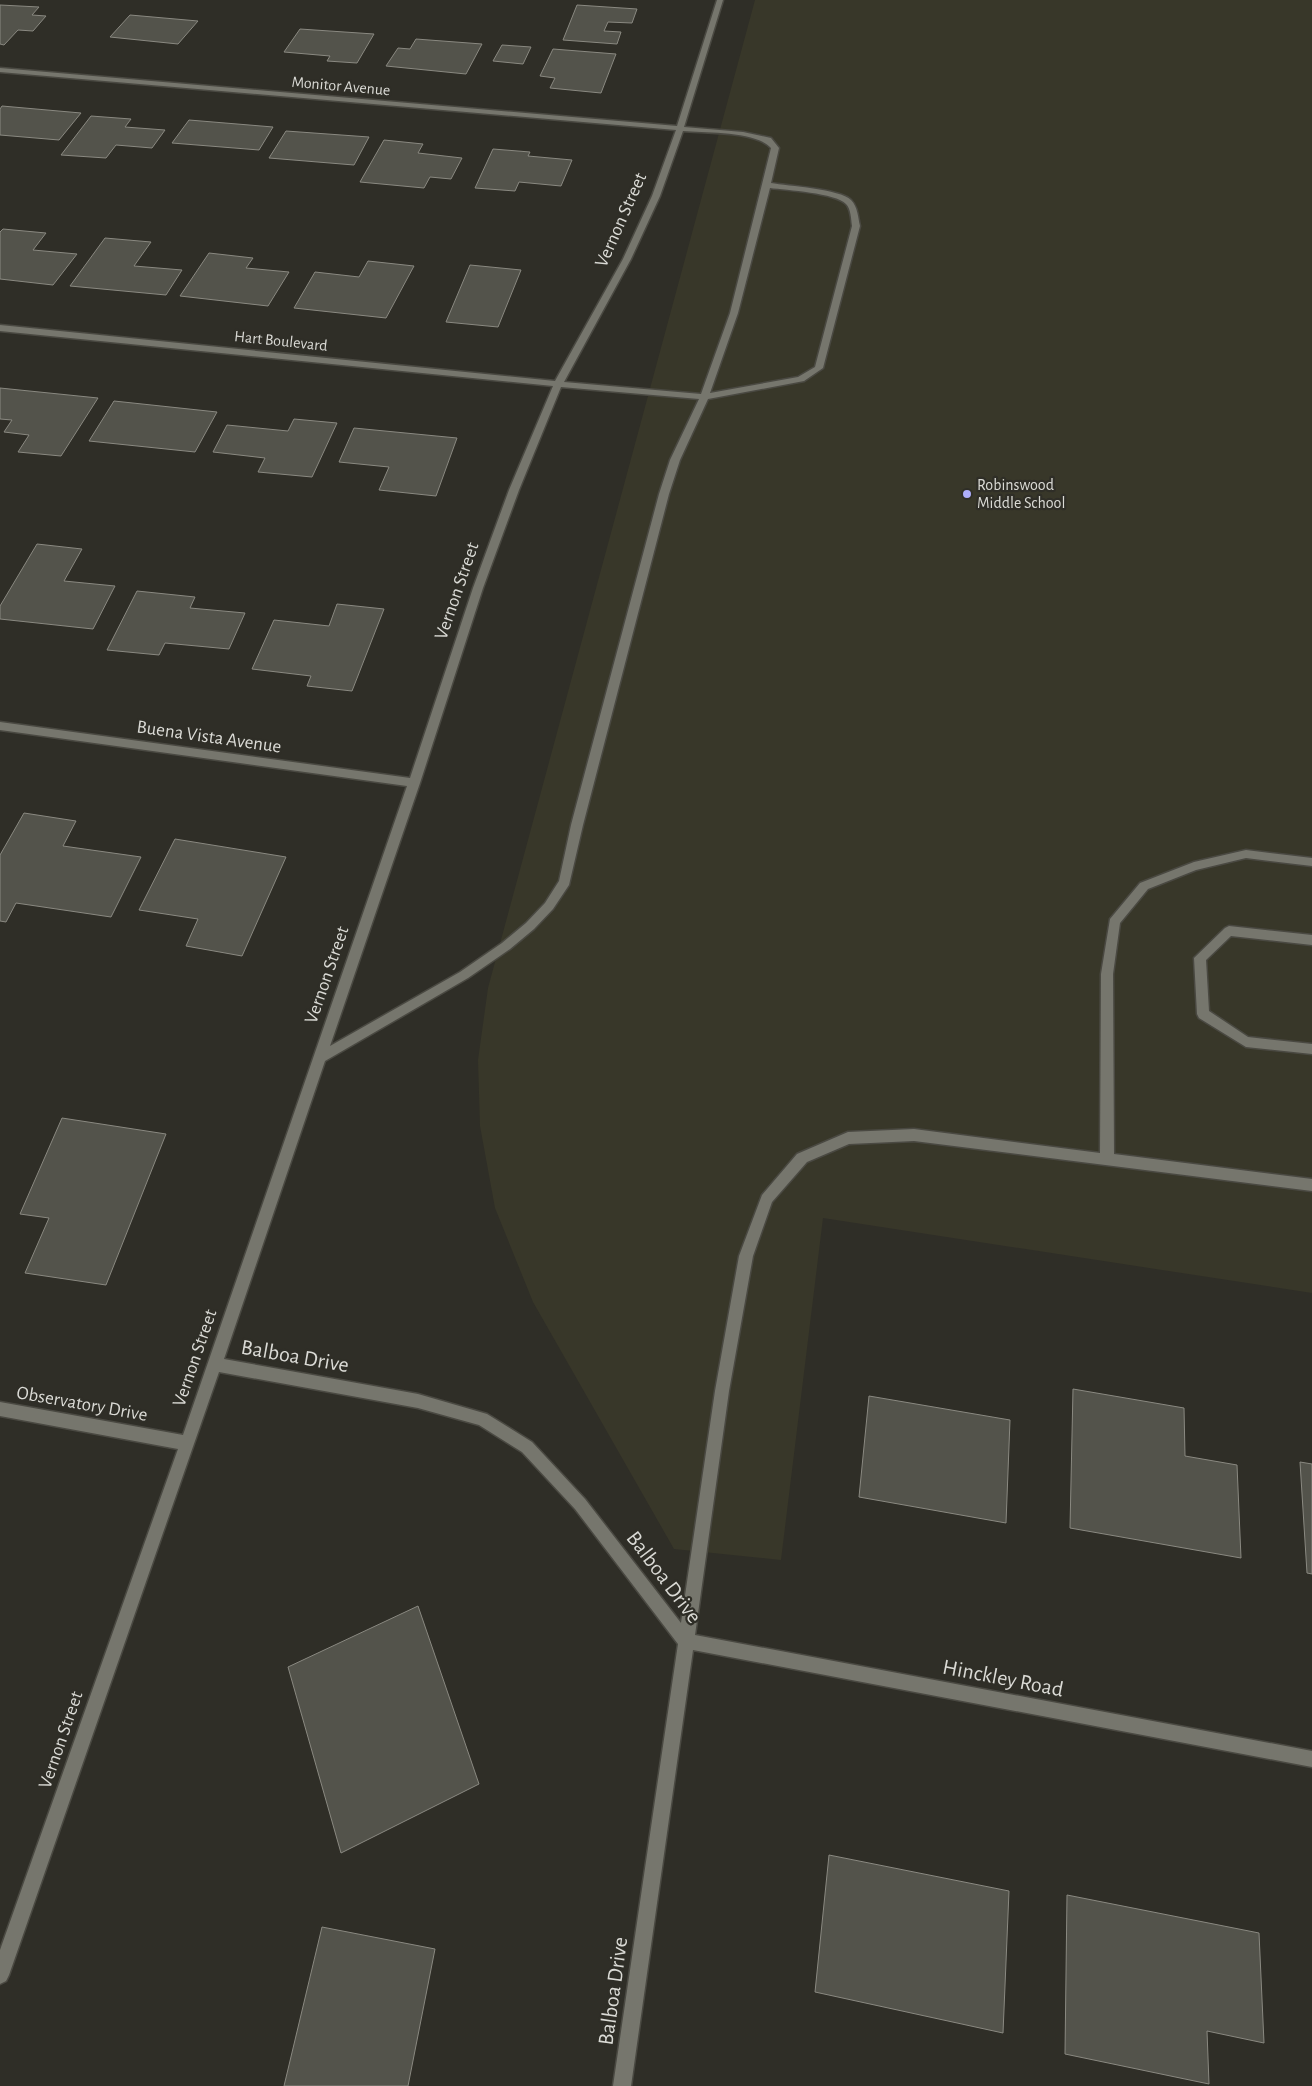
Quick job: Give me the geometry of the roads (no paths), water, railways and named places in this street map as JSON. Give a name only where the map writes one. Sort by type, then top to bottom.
[{"type":"street","name":"Vernon Street","points":[[0,1976],[215,1364],[414,783],[478,588],[514,490],[558,384],[627,259],[656,196],[680,129],[720,0]]},
{"type":"street","name":"Monitor Avenue","points":[[0,70],[743,134],[768,140],[775,148],[768,185]]},
{"type":"street","name":"Hart Boulevard","points":[[0,328],[704,397],[776,385],[801,379],[820,368],[856,226],[853,209],[848,201],[837,196],[768,185]]},
{"type":"street","points":[[320,1058],[464,974],[506,946],[543,913],[565,882],[577,825],[664,494],[675,460],[704,397],[734,313],[768,185]]},
{"type":"street","name":"Buena Vista Avenue","points":[[0,726],[414,783]]},
{"type":"street","points":[[1106,1159],[1107,974],[1114,922],[1144,886],[1194,866],[1246,854],[1312,862]]},
{"type":"street","points":[[1312,940],[1230,931],[1200,958],[1203,1014],[1246,1042],[1312,1049]]},
{"type":"street","points":[[685,1641],[722,1391],[746,1256],[767,1199],[802,1158],[848,1138],[914,1136],[1312,1185]]},
{"type":"street","name":"Balboa Drive","points":[[215,1364],[418,1401],[482,1420],[527,1447],[580,1504],[685,1641],[622,2086]]},
{"type":"street","name":"Observatory Drive","points":[[0,1409],[186,1443]]},
{"type":"street","name":"Hinckley Road","points":[[685,1641],[1312,1759]]},
{"type":"place","name":"Robinswood Middle School","points":[[967,494]]}]
